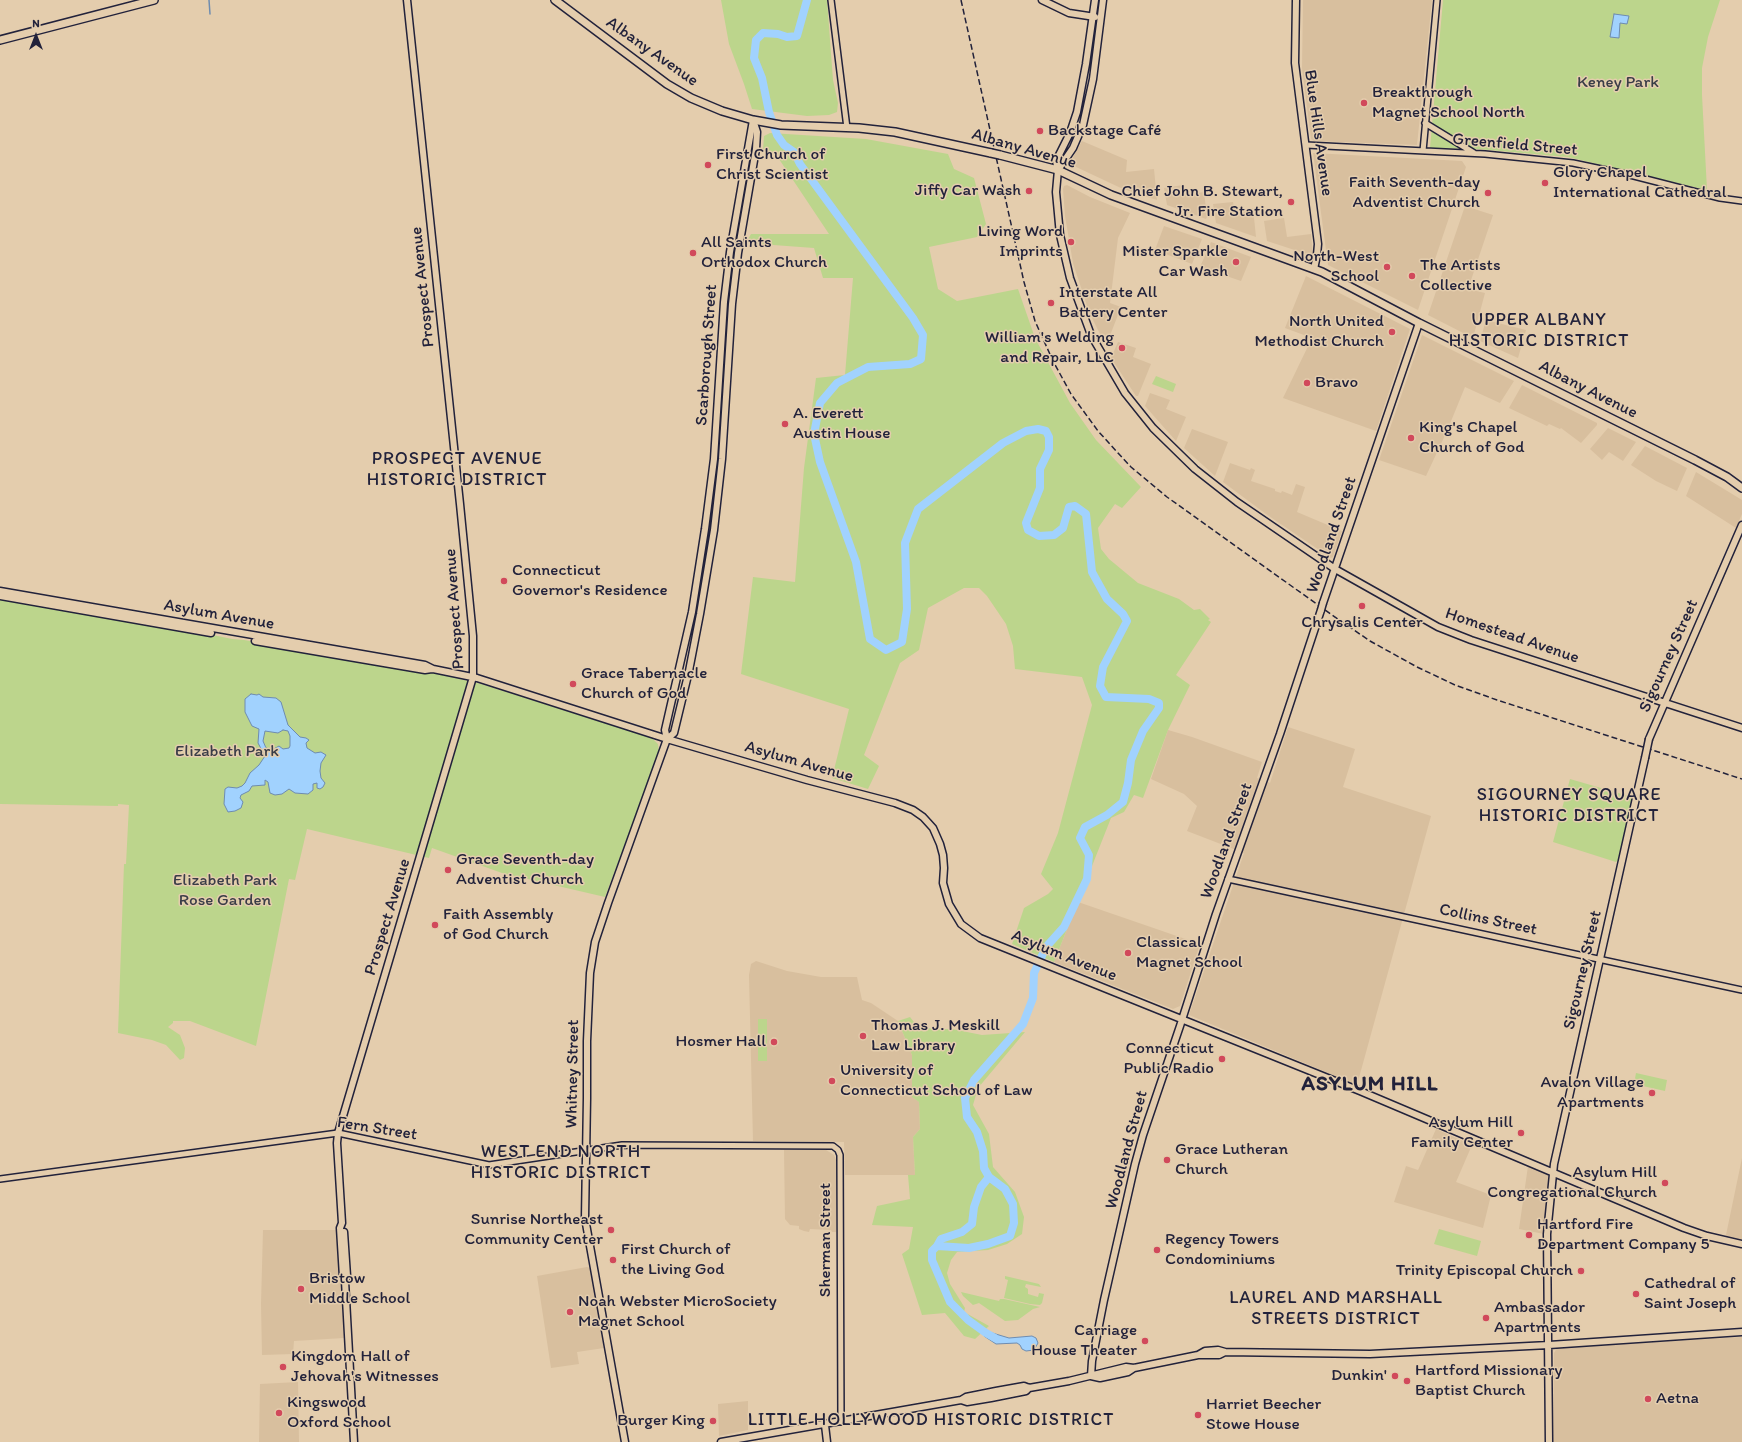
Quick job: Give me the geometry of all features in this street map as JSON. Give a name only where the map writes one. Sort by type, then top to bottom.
[{"type":"highway","points":[[0,40],[154,0]]},
{"type":"highway","name":"Albany Avenue","points":[[555,0],[676,90],[713,108],[752,120],[781,125],[895,132],[1000,155],[1058,170],[1111,195],[1314,269],[1419,323],[1695,460],[1727,477],[1742,488]]},
{"type":"main road","name":"Prospect Avenue","points":[[354,1442],[345,1281],[342,1277],[340,1228],[342,1223],[337,1143],[338,1133],[473,677],[473,636],[407,0]]},
{"type":"main road","points":[[1042,0],[1069,13],[1101,18]]},
{"type":"main road","name":"Homestead Avenue","points":[[1095,0],[1082,90],[1073,125],[1057,158],[1058,170],[1056,192],[1058,219],[1070,278],[1091,335],[1125,393],[1142,414],[1175,450],[1230,497],[1335,569],[1449,632],[1742,728]]},
{"type":"main road","points":[[1058,170],[1066,160],[1083,125],[1090,92],[1103,0]]},
{"type":"main road","name":"Blue Hills Avenue","points":[[1296,0],[1294,63],[1318,244],[1314,269]]},
{"type":"main road","points":[[1082,90],[1090,92]]},
{"type":"main road","name":"Scarborough Street","points":[[752,120],[757,132],[756,149],[738,253],[732,304],[722,460],[714,530],[689,671],[674,733],[667,739],[665,730],[692,612],[705,529],[714,459],[724,302],[730,252],[752,120]]},
{"type":"main road","points":[[730,252],[738,253]]},
{"type":"main road","points":[[724,302],[732,304]]},
{"type":"main road","name":"Woodland Street","points":[[1091,1376],[1091,1364],[1097,1333],[1135,1164],[1144,1131],[1228,879],[1280,734],[1419,323]]},
{"type":"main road","points":[[719,382],[728,382]]},
{"type":"main road","points":[[714,459],[722,460]]},
{"type":"main road","name":"Sigourney Street","points":[[1549,1442],[1547,1234],[1553,1172],[1649,739],[1742,525]]},
{"type":"main road","points":[[705,529],[714,530]]},
{"type":"main road","name":"Asylum Avenue","points":[[0,591],[418,664],[433,669],[473,677],[667,739],[806,780],[895,803],[913,810],[923,817],[933,828],[940,844],[944,868],[946,897],[954,914],[961,924],[969,931],[985,940],[1360,1091],[1684,1228],[1707,1236],[1742,1244]]},
{"type":"main road","name":"Asylum Avenue","points":[[0,596],[417,669],[433,669]]},
{"type":"main road","points":[[692,612],[700,614]]},
{"type":"main road","points":[[680,669],[689,671]]},
{"type":"main road","name":"Whitney Street","points":[[625,1442],[591,1245],[585,1224],[589,980],[593,950],[608,903],[667,739]]},
{"type":"main road","points":[[721,1442],[962,1400],[967,1402],[991,1398],[1026,1391],[1029,1388],[1091,1376],[1097,1378],[1128,1372],[1134,1368],[1198,1355],[1204,1351],[1218,1350],[1225,1352],[1366,1354],[1549,1345],[1742,1332]]},
{"type":"main road","points":[[825,1425],[827,1442]]},
{"type":"street","points":[[831,0],[847,128]]},
{"type":"street","points":[[1423,151],[1437,0]]},
{"type":"street","points":[[1426,123],[1475,154]]},
{"type":"street","name":"Greenfield Street","points":[[1306,145],[1475,154],[1573,163],[1630,175],[1720,198],[1742,201]]},
{"type":"street","name":"Collins Street","points":[[1228,879],[1742,990]]},
{"type":"street","name":"Fern Street","points":[[0,1178],[338,1133],[489,1165],[630,1145],[749,1145]]},
{"type":"street","name":"Sherman Street","points":[[749,1145],[831,1146],[836,1148],[840,1154],[841,1422]]},
{"type":"shaded area","name":"Breakthrough Magnet School North","points":[[1303,0],[1432,0],[1417,145],[1314,141],[1311,139],[1302,68]]},
{"type":"shaded area","points":[[1082,141],[1127,160],[1126,172],[1154,169],[1157,200],[1123,189],[1074,166],[1072,159]]},
{"type":"shaded area","points":[[1313,153],[1462,161],[1466,167],[1418,310],[1328,265]]},
{"type":"shaded area","points":[[1067,185],[1090,197],[1130,213],[1118,238],[1110,303],[1121,307],[1106,346],[1089,312],[1073,263],[1065,216],[1063,189],[1064,186]]},
{"type":"shaded area","points":[[1183,185],[1185,195],[1204,192],[1206,219],[1167,205],[1164,188]]},
{"type":"shaded area","points":[[1233,202],[1235,211],[1253,208],[1256,237],[1216,223],[1213,204]]},
{"type":"shaded area","points":[[1465,206],[1493,215],[1468,289],[1485,293],[1473,338],[1428,315]]},
{"type":"shaded area","points":[[1284,218],[1287,237],[1311,234],[1313,256],[1267,241],[1264,221]]},
{"type":"shaded area","points":[[1164,226],[1202,239],[1192,264],[1155,250]]},
{"type":"shaded area","points":[[1211,242],[1251,257],[1241,281],[1200,267]]},
{"type":"shaded area","points":[[1306,276],[1410,329],[1376,431],[1283,398],[1312,338],[1285,328]]},
{"type":"shaded area","points":[[1486,320],[1526,330],[1518,358],[1480,341]]},
{"type":"shaded area","points":[[1422,335],[1514,381],[1500,403],[1465,387],[1426,476],[1379,460]]},
{"type":"shaded area","points":[[1118,342],[1136,348],[1133,357],[1151,364],[1138,396],[1136,396],[1111,358]]},
{"type":"shaded area","points":[[1522,385],[1597,423],[1597,425],[1581,443],[1561,428],[1560,429],[1549,424],[1547,426],[1509,408]]},
{"type":"shaded area","points":[[1150,393],[1170,400],[1166,409],[1186,417],[1176,441],[1145,406]]},
{"type":"shaded area","points":[[1608,428],[1636,442],[1623,461],[1609,452],[1602,460],[1590,449]]},
{"type":"shaded area","points":[[1192,429],[1228,442],[1215,476],[1184,448]]},
{"type":"shaded area","points":[[1645,446],[1687,468],[1677,491],[1656,481],[1631,465]]},
{"type":"shaded area","points":[[1230,463],[1250,470],[1251,468],[1255,470],[1251,481],[1275,489],[1275,491],[1281,493],[1282,491],[1292,495],[1296,484],[1305,487],[1297,512],[1342,531],[1333,557],[1331,558],[1266,514],[1223,482]]},
{"type":"shaded area","points":[[1696,472],[1742,500],[1742,514],[1736,528],[1686,496]]},
{"type":"shaded area","points":[[1288,727],[1355,749],[1343,787],[1431,816],[1357,1085],[1189,1015],[1244,853],[1187,831],[1197,806],[1184,794],[1151,779],[1168,730],[1262,762],[1257,778],[1270,783]]},
{"type":"shaded area","name":"Classical Magnet School","points":[[1078,902],[1200,944],[1180,1006],[1173,1009],[1054,962]]},
{"type":"shaded area","name":"University of Connecticut School of Law","points":[[756,961],[787,971],[821,977],[857,977],[862,1000],[871,1003],[898,1021],[912,1055],[913,1097],[919,1102],[920,1129],[913,1137],[915,1175],[845,1175],[844,1142],[753,1141],[749,975],[751,964]]},
{"type":"shaded area","points":[[1436,1129],[1472,1145],[1456,1182],[1491,1195],[1483,1228],[1394,1202],[1406,1166],[1418,1170]]},
{"type":"shaded area","points":[[784,1150],[826,1150],[834,1155],[836,1160],[836,1232],[832,1232],[831,1230],[810,1229],[809,1232],[804,1231],[799,1229],[799,1226],[790,1225],[785,1219]]},
{"type":"shaded area","points":[[1742,1158],[1742,1241],[1728,1238],[1726,1235]]},
{"type":"shaded area","points":[[1528,1166],[1549,1176],[1544,1234],[1519,1229]]},
{"type":"shaded area","name":"Bristow Middle School","points":[[263,1230],[338,1230],[344,1338],[294,1341],[293,1354],[262,1355],[261,1304]]},
{"type":"shaded area","name":"Noah Webster MicroSociety Magnet School","points":[[587,1267],[590,1268],[604,1348],[577,1352],[579,1364],[551,1368],[537,1276]]},
{"type":"shaded area","name":"Aetna","points":[[1742,1337],[1742,1442],[1553,1442],[1554,1353],[1557,1348]]},
{"type":"shaded area","name":"Kingswood Oxford School","points":[[298,1382],[299,1442],[259,1442],[260,1384]]},
{"type":"shaded area","points":[[748,1401],[748,1430],[719,1436],[718,1404]]},
{"type":"green space","points":[[721,0],[827,0],[833,80],[838,103],[837,112],[829,115],[807,116],[752,109],[729,44]]},
{"type":"green space","name":"Keney Park","points":[[1443,0],[1720,0],[1708,37],[1702,68],[1707,190],[1568,157],[1478,149],[1430,148]]},
{"type":"green space","points":[[770,133],[866,139],[948,154],[954,169],[974,178],[986,224],[977,237],[929,247],[938,289],[957,301],[1018,289],[1035,338],[1070,403],[1096,440],[1141,487],[1122,508],[1115,504],[1098,528],[1101,549],[1109,559],[1138,583],[1179,599],[1194,610],[1200,609],[1210,619],[1208,620],[1211,622],[1176,675],[1190,685],[1168,730],[1143,798],[1134,795],[1124,812],[1111,818],[1054,962],[1012,944],[1024,908],[1048,894],[1053,889],[1041,874],[1058,833],[1092,705],[1082,677],[1015,669],[1013,646],[1006,624],[987,596],[979,588],[964,588],[928,608],[919,650],[900,663],[864,755],[879,766],[868,789],[832,778],[849,709],[741,674],[753,577],[795,582],[804,468],[816,378],[845,375],[853,278],[823,278],[814,248],[746,243],[751,234],[829,234],[775,153],[763,150],[764,136]]},
{"type":"green space","points":[[1156,376],[1176,384],[1173,392],[1152,384]]},
{"type":"green space","name":"Elizabeth Park","points":[[0,598],[443,675],[481,684],[652,738],[658,744],[659,753],[605,897],[502,873],[432,848],[429,858],[307,829],[295,880],[289,879],[256,1046],[190,1021],[173,1021],[173,1023],[168,1027],[180,1035],[185,1048],[184,1058],[180,1060],[166,1045],[152,1040],[118,1033],[124,864],[126,864],[129,805],[0,804]]},
{"type":"green space","points":[[1570,779],[1632,797],[1618,860],[1616,862],[1553,842]]},
{"type":"green space","points":[[910,1017],[917,1026],[933,1029],[952,1029],[982,1035],[1025,1032],[978,1088],[973,1105],[989,1134],[993,1167],[1015,1192],[1024,1217],[1022,1234],[1007,1244],[988,1250],[957,1252],[951,1260],[947,1273],[950,1284],[965,1308],[964,1312],[989,1326],[975,1339],[964,1336],[945,1313],[922,1315],[902,1254],[909,1249],[913,1227],[872,1225],[877,1206],[910,1199],[908,1175],[915,1175],[913,1137],[920,1129],[919,1102],[912,1097],[912,1055],[898,1021]]},
{"type":"green space","points":[[758,1019],[767,1019],[767,1061],[758,1061]]},
{"type":"green space","points":[[1636,1073],[1667,1080],[1665,1091],[1634,1084]]},
{"type":"green space","points":[[1439,1229],[1481,1241],[1477,1256],[1434,1244]]},
{"type":"green space","points":[[1005,1276],[1039,1284],[1041,1287],[1026,1284],[1025,1287],[1028,1289],[1028,1294],[1038,1297],[1039,1293],[1044,1294],[1042,1303],[1040,1305],[1030,1304],[1004,1298],[1008,1280],[1005,1279]]},
{"type":"green space","points":[[961,1292],[999,1301],[1000,1299],[1004,1299],[1040,1307],[1033,1309],[1018,1320],[1005,1321],[979,1303],[973,1305],[963,1296]]},
{"type":"water","points":[[1614,14],[1629,16],[1627,24],[1620,23],[1619,38],[1610,37]]},
{"type":"water","points":[[251,694],[259,694],[263,697],[276,698],[281,702],[288,725],[300,737],[309,740],[306,743],[307,748],[315,753],[321,752],[326,755],[321,763],[320,771],[321,778],[325,783],[323,787],[320,789],[317,788],[317,783],[313,784],[313,790],[308,794],[295,793],[289,789],[282,794],[275,795],[270,793],[268,782],[265,780],[265,785],[252,786],[249,791],[241,795],[240,798],[243,802],[241,808],[228,812],[224,804],[225,789],[228,787],[237,788],[242,786],[250,773],[259,765],[265,756],[258,743],[259,729],[252,726],[245,712],[245,699]],"holes":[[[283,730],[288,731],[290,736],[289,748],[283,749],[279,746],[272,750],[266,748],[263,741],[265,731],[278,733]]]},
{"type":"water","points":[[989,1332],[1009,1338],[1032,1336],[1036,1338],[1038,1343],[1034,1350],[1026,1351],[1017,1343],[996,1344],[984,1336]]},
{"type":"waterway","points":[[209,0],[210,14]]},
{"type":"waterway","points":[[807,0],[797,36],[787,37],[778,34],[763,33],[756,40],[754,58],[762,78],[769,112],[777,135],[784,145],[794,152],[800,164],[913,318],[923,335],[921,359],[910,364],[868,367],[837,383],[820,403],[814,434],[820,462],[856,562],[870,639],[886,650],[902,642],[907,609],[905,543],[918,509],[1003,443],[1026,431],[1038,429],[1046,431],[1049,437],[1049,450],[1040,469],[1040,488],[1026,523],[1028,530],[1039,536],[1054,535],[1063,528],[1069,507],[1075,506],[1086,514],[1092,572],[1107,599],[1123,614],[1127,621],[1103,667],[1100,686],[1106,697],[1149,699],[1159,703],[1159,708],[1143,731],[1131,760],[1128,783],[1123,802],[1107,815],[1085,827],[1080,838],[1089,855],[1087,879],[1064,927],[1046,947],[1034,973],[1033,998],[1023,1024],[974,1080],[965,1098],[967,1117],[977,1132],[983,1151],[984,1168],[989,1177],[1005,1189],[1013,1204],[1014,1223],[1010,1236],[988,1244],[969,1248],[937,1246],[932,1251],[932,1260],[950,1302],[968,1320],[995,1338]]},
{"type":"waterway","points":[[937,1246],[941,1239],[962,1232],[972,1224],[974,1207],[981,1187],[989,1177]]},
{"type":"railway","points":[[961,0],[1024,282],[1035,321],[1053,361],[1071,394],[1098,431],[1131,467],[1167,497],[1332,615],[1370,641],[1417,667],[1455,685],[1497,700],[1742,779]]},
{"type":"place","name":"Breakthrough Magnet School North","points":[[1364,103]]},
{"type":"place","name":"Backstage Café","points":[[1040,131]]},
{"type":"place","name":"First Church of Christ Scientist","points":[[708,165]]},
{"type":"place","name":"Glory Chapel International Cathedral","points":[[1545,183]]},
{"type":"place","name":"Jiffy Car Wash","points":[[1029,191]]},
{"type":"place","name":"Faith Seventh-day Adventist Church","points":[[1488,193]]},
{"type":"place","name":"Chief John B. Stewart, Jr. Fire Station","points":[[1291,202]]},
{"type":"place","name":"Living Word Imprints","points":[[1071,242]]},
{"type":"place","name":"All Saints Orthodox Church","points":[[693,253]]},
{"type":"place","name":"Mister Sparkle Car Wash","points":[[1236,262]]},
{"type":"place","name":"North-West School","points":[[1387,267]]},
{"type":"place","name":"The Artists Collective","points":[[1412,276]]},
{"type":"place","name":"Interstate All Battery Center","points":[[1051,303]]},
{"type":"place","name":"North United Methodist Church","points":[[1392,332]]},
{"type":"place","name":"William's Welding and Repair, LLC","points":[[1122,348]]},
{"type":"place","name":"Bravo","points":[[1307,383]]},
{"type":"place","name":"A. Everett Austin House","points":[[785,424]]},
{"type":"place","name":"King's Chapel Church of God","points":[[1411,438]]},
{"type":"place","name":"Connecticut Governor's Residence","points":[[504,581]]},
{"type":"place","name":"Chrysalis Center","points":[[1362,606]]},
{"type":"place","name":"Grace Tabernacle Church of God","points":[[573,684]]},
{"type":"place","name":"Grace Seventh-day Adventist Church","points":[[448,870]]},
{"type":"place","name":"Faith Assembly of God Church","points":[[435,925]]},
{"type":"place","name":"Classical Magnet School","points":[[1128,953]]},
{"type":"place","name":"Thomas J. Meskill Law Library","points":[[863,1036]]},
{"type":"place","name":"Hosmer Hall","points":[[774,1042]]},
{"type":"place","name":"Connecticut Public Radio","points":[[1222,1059]]},
{"type":"place","name":"University of Connecticut School of Law","points":[[832,1081]]},
{"type":"place","name":"Avalon Village Apartments","points":[[1652,1093]]},
{"type":"place","name":"Asylum Hill Family Center","points":[[1521,1133]]},
{"type":"place","name":"Grace Lutheran Church","points":[[1167,1160]]},
{"type":"place","name":"Asylum Hill Congregational Church","points":[[1665,1183]]},
{"type":"place","name":"Sunrise Northeast Community Center","points":[[611,1230]]},
{"type":"place","name":"Hartford Fire Department Company 5","points":[[1529,1235]]},
{"type":"place","name":"Regency Towers Condominiums","points":[[1157,1250]]},
{"type":"place","name":"First Church of the Living God","points":[[613,1260]]},
{"type":"place","name":"Trinity Episcopal Church","points":[[1581,1271]]},
{"type":"place","name":"Bristow Middle School","points":[[301,1289]]},
{"type":"place","name":"Cathedral of Saint Joseph","points":[[1636,1294]]},
{"type":"place","name":"Noah Webster MicroSociety Magnet School","points":[[570,1312]]},
{"type":"place","name":"Ambassador Apartments","points":[[1486,1318]]},
{"type":"place","name":"Carriage House Theater","points":[[1145,1341]]},
{"type":"place","name":"Kingdom Hall of Jehovah's Witnesses","points":[[283,1367]]},
{"type":"place","name":"Dunkin'","points":[[1395,1376]]},
{"type":"place","name":"Hartford Missionary Baptist Church","points":[[1407,1381]]},
{"type":"place","name":"Aetna","points":[[1648,1399]]},
{"type":"place","name":"Kingswood Oxford School","points":[[279,1413]]},
{"type":"place","name":"Harriet Beecher Stowe House","points":[[1198,1415]]},
{"type":"place","name":"Burger King","points":[[713,1421]]},
{"type":"district","name":"UPPER ALBANY HISTORIC DISTRICT","points":[[1539,330]]},
{"type":"district","name":"PROSPECT AVENUE HISTORIC DISTRICT","points":[[457,469]]},
{"type":"district","name":"SIGOURNEY SQUARE HISTORIC DISTRICT","points":[[1569,805]]},
{"type":"district","name":"ASYLUM HILL","points":[[1370,1085]]},
{"type":"district","name":"WEST END NORTH HISTORIC DISTRICT","points":[[561,1162]]},
{"type":"district","name":"LAUREL AND MARSHALL STREETS DISTRICT","points":[[1336,1308]]},
{"type":"district","name":"LITTLE HOLLYWOOD HISTORIC DISTRICT","points":[[931,1420]]},
{"type":"park label","name":"Elizabeth Park Rose Garden","points":[[225,891]]}]
